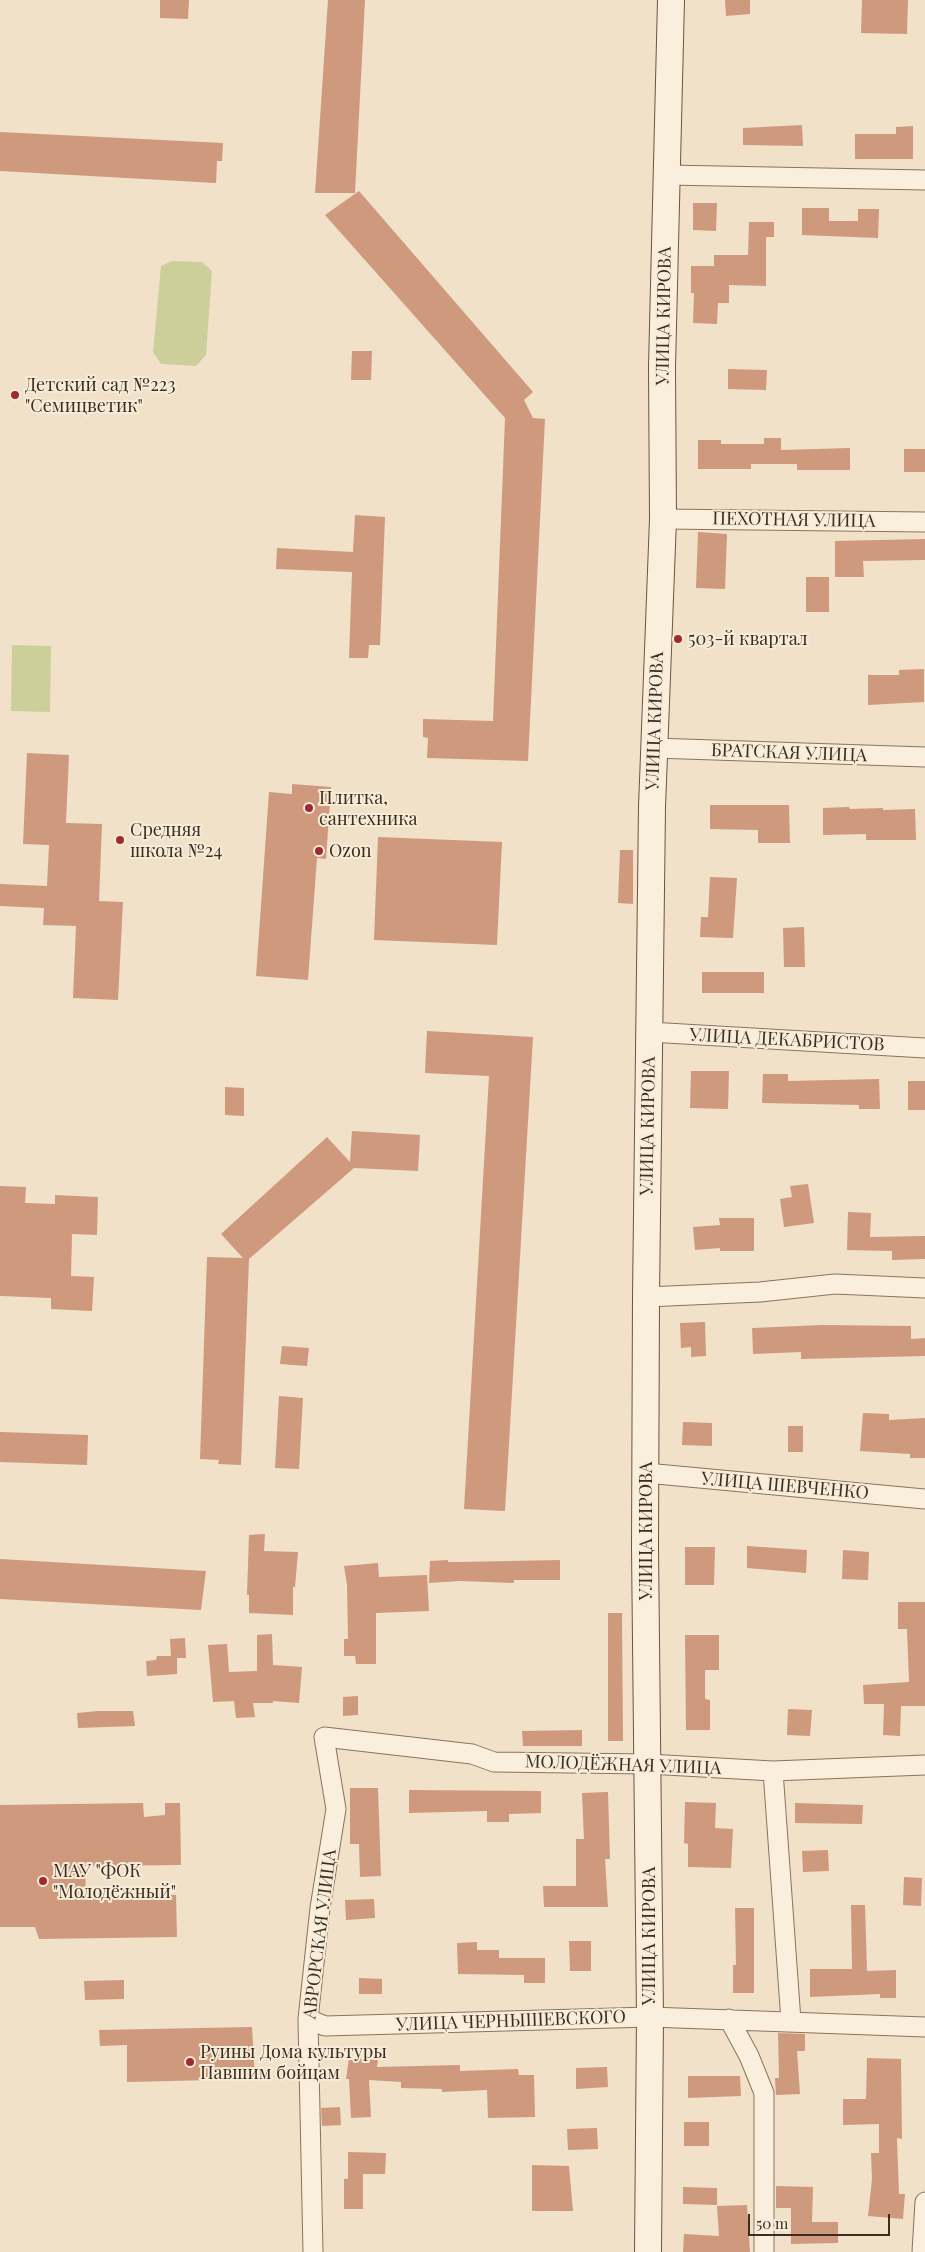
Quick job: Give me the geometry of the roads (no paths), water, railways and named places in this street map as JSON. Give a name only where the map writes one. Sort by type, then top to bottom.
[{"type":"main road","name":"УЛИЦА КИРОВА","points":[[648,2252],[650,2017],[646,1297],[654,748],[663,519],[662,367],[671,0]]},
{"type":"street","points":[[667,175],[925,180]]},
{"type":"street","name":"ПЕХОТНАЯ УЛИЦА","points":[[663,519],[925,522]]},
{"type":"street","name":"БРАТСКАЯ УЛИЦА","points":[[654,748],[925,757]]},
{"type":"street","name":"УЛИЦА ДЕКАБРИСТОВ","points":[[649,1032],[925,1048]]},
{"type":"street","points":[[646,1297],[760,1292],[835,1284],[925,1288]]},
{"type":"street","name":"УЛИЦА ШЕВЧЕНКО","points":[[646,1473],[925,1499]]},
{"type":"street","name":"МОЛОДЁЖНАЯ УЛИЦА","points":[[324,1737],[472,1754],[494,1762],[648,1764],[773,1771],[925,1765]]},
{"type":"street","name":"АВРОРСКАЯ УЛИЦА","points":[[313,2252],[308,2020],[320,1908],[336,1809],[324,1737]]},
{"type":"street","points":[[773,1771],[791,2021]]},
{"type":"street","name":"УЛИЦА ЧЕРНЫШЕВСКОГО","points":[[308,2020],[325,2026],[650,2017],[925,2027]]},
{"type":"street","points":[[729,2020],[749,2056],[764,2094],[764,2252]]},
{"type":"street","points":[[922,2252],[925,2202]]},
{"type":"place","name":"Детский сад №223 \"Семицветик\"","points":[[15,395]]},
{"type":"place","name":"503-й квартал","points":[[678,639]]},
{"type":"place","name":"Плитка, сантехника","points":[[309,808]]},
{"type":"place","name":"Средняя школа №24","points":[[120,840]]},
{"type":"place","name":"Ozon","points":[[319,851]]},
{"type":"place","name":"МАУ \"ФОК \"Молодёжный\"","points":[[43,1881]]},
{"type":"place","name":"Руины Дома культуры Павшим бойцам","points":[[190,2062]]}]
